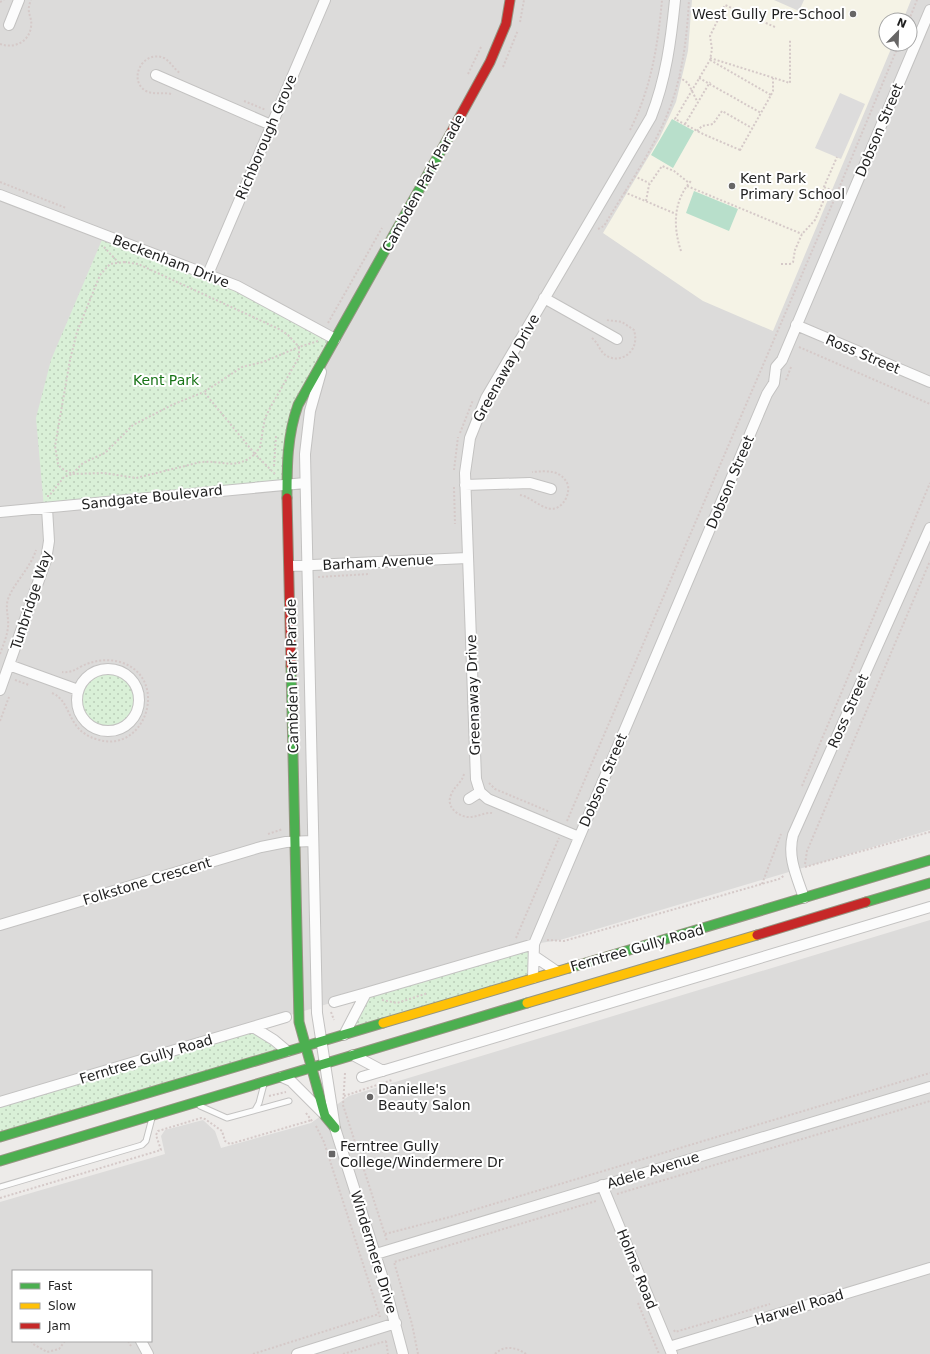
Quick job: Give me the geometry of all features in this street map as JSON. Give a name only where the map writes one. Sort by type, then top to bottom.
[{"type":"main road","name":"Cambden Park Parade","points":[[310,1068],[300,1022],[299,1001],[287,449],[294,415],[303,392],[324,360],[490,62],[506,24],[510,0]]},
{"type":"main road","name":"Ferntree Gully Road","points":[[0,1137],[930,860]]},
{"type":"main road","name":"Ferntree Gully Road","points":[[0,1160],[930,883]]},
{"type":"main road","name":"Windermere Drive","points":[[310,1068],[325,1116],[335,1128]]},
{"type":"street","points":[[9,25],[19,0]]},
{"type":"street","name":"Richborough Grove","points":[[208,274],[325,0]]},
{"type":"street","name":"Greenaway Drive","points":[[480,792],[476,779],[467,558],[465,485],[467,450],[477,416],[486,398],[651,116],[668,60],[675,0]]},
{"type":"street","name":"Dobson Street","points":[[533,978],[534,956],[538,941],[579,837],[767,394],[774,383],[776,367],[782,360],[930,10]]},
{"type":"street","points":[[156,75],[271,125]]},
{"type":"street","name":"Beckenham Drive","points":[[0,195],[208,274],[251,293],[335,339]]},
{"type":"street","points":[[544,298],[617,339]]},
{"type":"street","name":"Ross Street","points":[[796,325],[930,382]]},
{"type":"street","name":"Cambden Park Parade","points":[[324,360],[307,424],[305,483],[317,998],[326,1064]]},
{"type":"street","name":"Sandgate Boulevard","points":[[0,512],[305,483]]},
{"type":"street","points":[[465,485],[530,484],[551,489]]},
{"type":"street","name":"Tunbridge Way","points":[[0,690],[46,560],[49,541],[47,508]]},
{"type":"street","name":"Ross Street","points":[[804,898],[792,862],[791,848],[793,835],[930,528]]},
{"type":"street","name":"Barham Avenue","points":[[290,566],[467,558]]},
{"type":"street","points":[[9,665],[78,690]]},
{"type":"street","points":[[102,669],[113,669],[123,672],[132,679],[138,688],[140,699],[138,710],[134,719],[127,726],[108,732],[98,730],[89,726],[82,718],[76,700],[78,690],[83,680],[92,673],[102,669]]},
{"type":"street","points":[[469,799],[480,792],[488,799],[579,837]]},
{"type":"street","name":"Folkstone Crescent","points":[[0,925],[261,847],[295,842],[313,842]]},
{"type":"street","points":[[362,1077],[930,907]]},
{"type":"street","points":[[334,1002],[538,941]]},
{"type":"street","points":[[534,956],[556,971]]},
{"type":"street","points":[[344,1035],[366,993]]},
{"type":"street","points":[[299,1001],[317,998]]},
{"type":"street","name":"Ferntree Gully Road","points":[[0,1102],[286,1017]]},
{"type":"street","points":[[253,1027],[274,1040],[287,1051]]},
{"type":"street","points":[[353,1055],[383,1071]]},
{"type":"street","name":"Windermere Drive","points":[[326,1064],[335,1128],[376,1254],[403,1354]]},
{"type":"street","name":"Windermere Drive","points":[[282,1077],[291,1081],[325,1116]]},
{"type":"street","name":"Adele Avenue","points":[[376,1254],[930,1087]]},
{"type":"street","name":"Holme Road","points":[[602,1185],[670,1350]]},
{"type":"street","name":"Harwell Road","points":[[670,1350],[930,1268]]},
{"type":"street","points":[[297,1354],[396,1324]]},
{"type":"street","points":[[142,1342],[148,1354]]},
{"type":"lane","points":[[255,1110],[260,1103],[264,1082]]},
{"type":"lane","points":[[194,1102],[227,1118],[289,1101]]},
{"type":"lane","points":[[0,1188],[142,1145],[146,1141],[152,1115]]},
{"type":"path","points":[[0,2],[4,0]]},
{"type":"path","points":[[0,44],[7,46],[17,45],[27,37],[31,28],[28,14],[31,0]]},
{"type":"path","points":[[520,23],[524,0]]},
{"type":"path","points":[[912,12],[917,0]]},
{"type":"path","points":[[773,78],[771,95],[739,151],[675,119],[710,59],[710,36],[725,5],[775,28]]},
{"type":"path","points":[[502,68],[519,29]]},
{"type":"path","points":[[710,59],[790,83],[790,39]]},
{"type":"path","points":[[466,76],[482,46]]},
{"type":"path","points":[[565,825],[837,193],[896,52]]},
{"type":"path","points":[[710,59],[771,95]]},
{"type":"path","points":[[679,77],[688,83],[698,103]]},
{"type":"path","points":[[699,78],[761,113]]},
{"type":"path","points":[[685,124],[710,83]]},
{"type":"path","points":[[697,131],[702,126],[713,124],[722,110],[752,128]]},
{"type":"path","points":[[781,264],[790,264],[793,262],[795,250],[802,234],[815,220],[822,202],[824,187],[837,157]]},
{"type":"path","points":[[646,201],[650,183],[662,166],[674,171],[690,182],[681,197],[676,214],[676,232],[681,251]]},
{"type":"path","points":[[634,176],[650,183]]},
{"type":"path","points":[[687,186],[802,234]]},
{"type":"path","points":[[824,187],[837,193]]},
{"type":"path","points":[[624,192],[676,214]]},
{"type":"path","points":[[327,326],[382,227]]},
{"type":"path","points":[[42,496],[49,496],[64,477],[72,474],[104,472],[136,478],[200,462],[210,461],[231,465],[250,458],[255,454],[262,443],[265,418],[300,357],[299,347],[288,335],[279,329],[138,264],[118,262],[110,264],[100,275],[77,332],[70,360],[57,431],[55,446],[56,459],[61,468],[72,474]]},
{"type":"path","points":[[72,474],[83,463],[105,453],[133,425],[174,404],[204,392],[242,367],[263,362],[299,347],[319,341]]},
{"type":"path","points":[[799,347],[930,404]]},
{"type":"path","points":[[204,392],[255,454],[277,476]]},
{"type":"path","points":[[800,791],[930,483]]},
{"type":"path","points":[[0,654],[7,634],[6,609],[8,599],[32,560],[37,545]]},
{"type":"path","points":[[805,867],[807,851],[930,561]]},
{"type":"path","points":[[49,692],[61,699],[77,729],[97,740],[111,741],[123,739],[133,734],[145,717],[149,698],[147,688],[140,676],[124,663],[104,660],[89,663],[70,672],[56,670]]},
{"type":"path","points":[[12,687],[15,678],[35,687]]},
{"type":"path","points":[[0,722],[10,694]]},
{"type":"path","points":[[487,777],[492,787],[553,813]]},
{"type":"path","points":[[762,884],[784,828]]},
{"type":"path","points":[[800,869],[930,832]]},
{"type":"path","points":[[516,938],[560,836]]},
{"type":"path","points":[[538,941],[564,941],[779,879],[788,872]]},
{"type":"path","points":[[379,999],[397,1003],[428,994]]},
{"type":"path","points":[[345,1073],[343,1105],[388,1242]]},
{"type":"path","points":[[385,1234],[930,1073]]},
{"type":"path","points":[[266,1097],[290,1092]]},
{"type":"path","points":[[620,1201],[617,1194],[930,1101]]},
{"type":"path","points":[[306,1112],[324,1142],[381,1318]]},
{"type":"path","points":[[213,1125],[222,1131],[225,1141],[230,1144],[312,1120]]},
{"type":"path","points":[[418,1354],[412,1324],[394,1262],[596,1200],[599,1207]]},
{"type":"path","points":[[636,1296],[659,1354]]},
{"type":"path","points":[[672,1324],[675,1332],[774,1303]]},
{"type":"path","points":[[253,1354],[379,1314]]},
{"type":"path","points":[[343,1354],[386,1339],[388,1354]]},
{"type":"path","points":[[32,1342],[33,1344],[47,1352],[59,1349],[64,1342]]},
{"type":"path","points":[[495,1354],[498,1351],[509,1347],[526,1354]]},
{"type":"shaded area","points":[[0,0],[930,0],[930,830],[560,940],[534,944],[0,1102]]},
{"type":"shaded area","name":"Kent Park Primary School","points":[[692,0],[774,0],[799,11],[804,0],[911,0],[906,12],[878,12],[878,52],[890,52],[773,331],[703,301],[603,233],[659,139],[676,102],[688,51]]},
{"type":"shaded area","points":[[840,93],[865,104],[841,159],[815,148]]},
{"type":"shaded area","points":[[930,920],[930,1354],[0,1354],[0,1202],[165,1154],[161,1136],[165,1130],[203,1120],[215,1131],[221,1148],[311,1123],[349,1096]]},
{"type":"green space","points":[[672,119],[694,131],[673,168],[651,155]]},
{"type":"green space","points":[[694,191],[738,209],[729,231],[686,213]]},
{"type":"green space","name":"Kent Park","points":[[104,235],[208,274],[335,339],[303,392],[287,484],[44,508],[36,418],[51,360]]},
{"type":"green space","points":[[102,669],[114,669],[130,678],[137,688],[139,700],[137,712],[130,722],[114,731],[102,731],[91,726],[82,717],[77,706],[77,694],[82,683],[91,674]]},
{"type":"green space","points":[[534,944],[533,978],[344,1035],[366,993]]},
{"type":"green space","points":[[253,1027],[287,1051],[0,1137],[0,1102]]},
{"type":"traffic: fast","points":[[287,498],[290,440],[294,417],[298,405],[451,133]]},
{"type":"traffic: fast","points":[[291,666],[299,1022],[325,1116],[335,1128]]},
{"type":"traffic: fast","points":[[569,968],[930,860]]},
{"type":"traffic: fast","points":[[866,902],[930,883]]},
{"type":"traffic: fast","points":[[0,1161],[527,1003]]},
{"type":"traffic: fast","points":[[0,1137],[383,1023]]},
{"type":"traffic: slow","points":[[527,1003],[757,935]]},
{"type":"traffic: slow","points":[[383,1023],[569,968]]},
{"type":"traffic: jam","points":[[451,133],[490,62],[506,24],[510,0]]},
{"type":"traffic: jam","points":[[287,498],[291,666]]},
{"type":"traffic: jam","points":[[757,935],[866,902]]},
{"type":"place","name":"West Gully Pre-School","points":[[853,14]]},
{"type":"place","name":"Kent Park Primary School","points":[[732,186]]},
{"type":"place","name":"Danielle's Beauty Salon","points":[[370,1097]]},
{"type":"place","name":"Ferntree Gully College/Windermere Dr","points":[[332,1154]]}]
